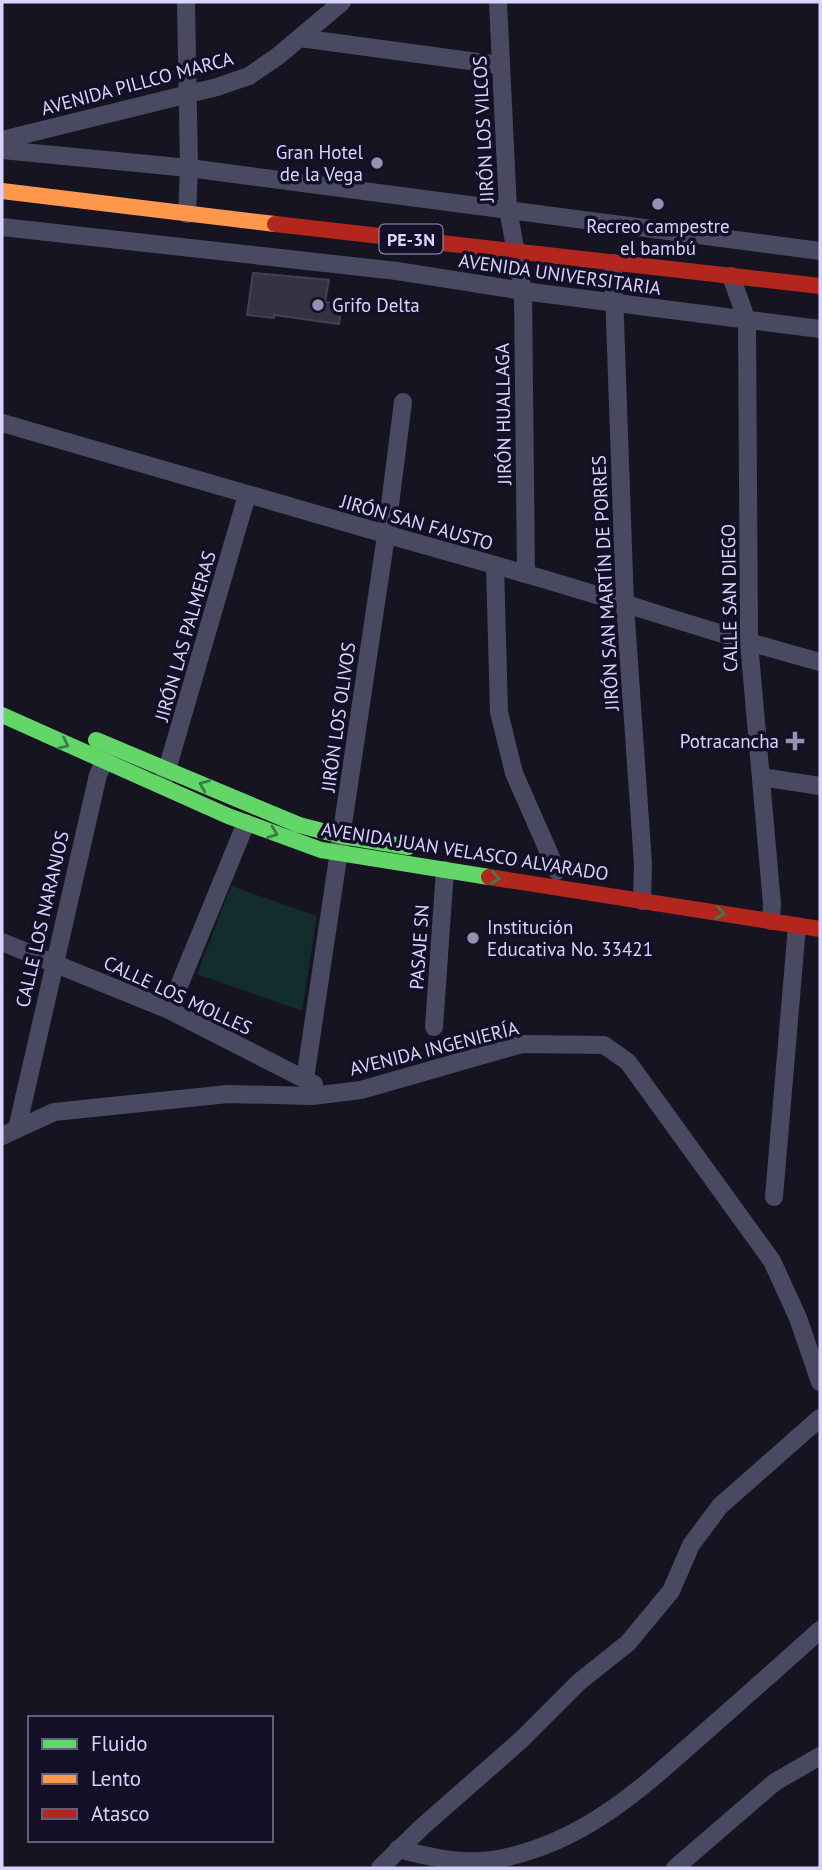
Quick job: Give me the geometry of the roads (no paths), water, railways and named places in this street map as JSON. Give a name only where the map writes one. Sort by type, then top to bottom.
[{"type":"main road","name":"PE-3N","points":[[2,191],[517,253],[820,286]]},
{"type":"main road","name":"AVENIDA JUAN VELASCO ALVARADO","points":[[2,715],[161,787],[299,844],[421,849]]},
{"type":"main road","name":"AVENIDA JUAN VELASCO ALVARADO","points":[[62,724],[341,844],[445,870],[643,888],[772,909],[797,926],[820,929]]},
{"type":"street","points":[[186,2],[189,94],[187,214]]},
{"type":"street","name":"AVENIDA PILLCO MARCA","points":[[2,140],[217,87],[249,76],[278,56],[342,2]]},
{"type":"street","name":"JIRÓN LOS VILCOS","points":[[498,2],[508,209],[517,253]]},
{"type":"street","points":[[300,37],[500,65]]},
{"type":"street","points":[[2,150],[189,168],[820,251]]},
{"type":"street","name":"AVENIDA UNIVERSITARIA","points":[[2,228],[397,271],[523,291],[820,329]]},
{"type":"street","name":"JIRÓN HUALLAGA","points":[[517,253],[523,291],[526,574]]},
{"type":"street","name":"JIRÓN SAN MARTÍN DE PORRES","points":[[613,262],[625,605],[643,888]]},
{"type":"street","name":"CALLE SAN DIEGO","points":[[731,276],[747,321],[749,643],[772,909]]},
{"type":"street","name":"JIRÓN LOS OLIVOS","points":[[305,1079],[386,536],[403,402]]},
{"type":"street","name":"JIRÓN SAN FAUSTO","points":[[2,423],[820,662]]},
{"type":"street","name":"JIRÓN LAS PALMERAS","points":[[161,787],[247,495]]},
{"type":"street","points":[[495,566],[499,712],[514,773],[557,871]]},
{"type":"street","name":"CALLE LOS NARANJOS","points":[[9,1132],[54,962],[97,775],[104,762]]},
{"type":"street","points":[[761,777],[820,786]]},
{"type":"street","points":[[169,1010],[246,823]]},
{"type":"street","name":"PASAJE SN","points":[[434,1027],[445,870]]},
{"type":"street","points":[[774,1198],[797,926]]},
{"type":"street","name":"CALLE LOS MOLLES","points":[[2,942],[169,1010],[333,1093]]},
{"type":"street","name":"AVENIDA INGENIERÍA","points":[[9,1132],[54,1112],[228,1094],[312,1096],[361,1090],[522,1044],[604,1045],[628,1062],[772,1261],[798,1318],[820,1382]]},
{"type":"street","points":[[380,1868],[521,1740],[579,1682],[628,1643],[671,1591],[691,1545],[720,1506],[820,1419]]},
{"type":"street","points":[[398,1849],[461,1862],[502,1859],[546,1845],[587,1827],[646,1784],[820,1630]]},
{"type":"street","points":[[675,1868],[775,1782],[820,1756]]},
{"type":"place","name":"Gran Hotel de la Vega","points":[[377,163]]},
{"type":"place","name":"Recreo campestre el bambú","points":[[658,204]]},
{"type":"place","name":"Grifo Delta","points":[[318,305]]},
{"type":"place","name":"Potracancha","points":[[795,741]]},
{"type":"place","name":"Institución Educativa No. 33421","points":[[473,938]]}]
